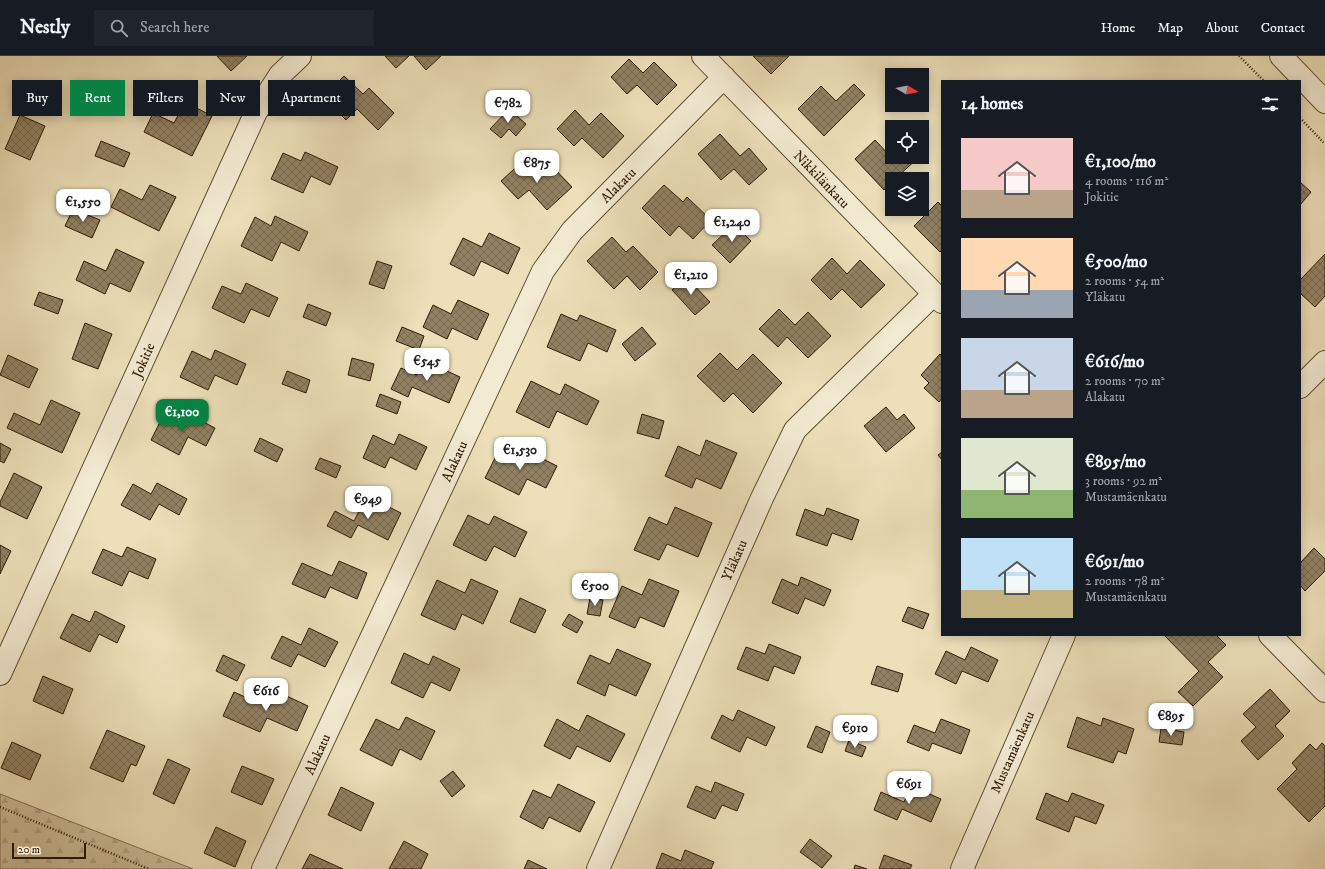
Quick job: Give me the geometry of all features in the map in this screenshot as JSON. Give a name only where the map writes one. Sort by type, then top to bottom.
[{"type":"street","name":"Jokitie","points":[[0,674],[256,112],[280,75],[300,56]]},
{"type":"street","name":"Nikkilänkatu","points":[[703,56],[938,298]]},
{"type":"street","points":[[1281,56],[1325,102]]},
{"type":"street","name":"Alakatu","points":[[263,869],[543,271],[572,231],[724,77]]},
{"type":"street","name":"Yläkatu","points":[[598,869],[762,498],[795,430],[938,298]]},
{"type":"street","points":[[1301,385],[1325,362]]},
{"type":"street","name":"Mustamäenkatu","points":[[962,869],[1064,636]]},
{"type":"street","points":[[1271,636],[1325,691]]},
{"type":"path","points":[[1239,56],[1263,80]]},
{"type":"path","points":[[1301,119],[1325,144]]},
{"type":"path","points":[[0,807],[150,869]]},
{"type":"green space","points":[[0,794],[193,869],[0,869]]},
{"type":"building","points":[[217,56],[247,56],[231,71]]},
{"type":"building","points":[[385,56],[409,56],[396,68]]},
{"type":"building","points":[[414,56],[441,56],[426,70]]},
{"type":"building","points":[[753,56],[789,56],[771,74]]},
{"type":"building","points":[[629,59],[643,73],[654,62],[677,85],[657,105],[637,85],[627,94],[611,77]]},
{"type":"building","points":[[344,76],[348,80],[340,80]]},
{"type":"building","points":[[854,84],[865,95],[824,136],[798,109],[821,86],[836,101]]},
{"type":"building","points":[[355,86],[363,94],[369,88],[394,113],[378,130],[357,109],[355,111]]},
{"type":"building","points":[[198,109],[206,113],[206,116],[212,116],[192,156],[144,132],[152,116],[159,116],[174,123],[178,116],[198,116]]},
{"type":"building","points":[[509,109],[526,124],[516,136],[509,129],[501,138],[490,129]]},
{"type":"building","points":[[575,110],[589,125],[601,113],[624,136],[603,158],[582,138],[574,146],[557,129]]},
{"type":"building","points":[[20,116],[45,126],[30,160],[5,149]]},
{"type":"building","points":[[342,116],[350,116],[346,120]]},
{"type":"building","points":[[720,134],[740,156],[749,148],[767,169],[749,185],[734,169],[721,180],[698,154]]},
{"type":"building","points":[[875,140],[885,151],[885,164],[911,164],[903,172],[885,172],[884,190],[855,159]]},
{"type":"building","points":[[101,141],[130,153],[124,167],[95,156]]},
{"type":"building","points":[[305,152],[338,167],[330,185],[311,176],[303,193],[271,179],[283,153],[301,161]]},
{"type":"building","points":[[523,161],[536,175],[549,163],[572,187],[547,210],[529,190],[518,199],[501,181]]},
{"type":"building","points":[[1301,183],[1311,192],[1301,204]]},
{"type":"building","points":[[150,185],[176,197],[159,231],[111,207],[120,189],[142,200]]},
{"type":"building","points":[[664,185],[683,202],[687,197],[711,220],[693,239],[679,226],[670,236],[642,208]]},
{"type":"building","points":[[938,202],[941,205],[940,252],[914,226],[924,216],[929,216],[929,211]]},
{"type":"building","points":[[73,209],[100,220],[92,238],[65,226]]},
{"type":"building","points":[[275,216],[308,232],[299,251],[281,242],[272,261],[241,246],[255,217],[271,226]]},
{"type":"building","points":[[734,224],[751,241],[730,263],[712,245]]},
{"type":"building","points":[[489,233],[520,248],[508,274],[481,261],[474,276],[450,264],[463,238],[482,247]]},
{"type":"building","points":[[612,237],[626,252],[633,246],[658,272],[640,290],[627,276],[614,289],[587,261]]},
{"type":"building","points":[[116,249],[144,262],[130,292],[110,283],[105,294],[76,280],[84,261],[106,271]]},
{"type":"building","points":[[1325,254],[1325,296],[1315,307],[1301,294],[1301,279]]},
{"type":"building","points":[[832,258],[847,274],[860,260],[885,285],[861,308],[842,289],[831,300],[811,280]]},
{"type":"building","points":[[377,261],[392,266],[384,289],[369,284]]},
{"type":"building","points":[[686,277],[710,302],[695,315],[672,290]]},
{"type":"building","points":[[246,283],[278,298],[269,317],[251,309],[244,323],[212,308],[222,286],[241,294]]},
{"type":"building","points":[[39,292],[63,300],[58,314],[34,305]]},
{"type":"building","points":[[458,300],[489,314],[477,340],[452,328],[447,339],[423,327],[433,305],[451,314]]},
{"type":"building","points":[[308,304],[331,313],[326,326],[303,317]]},
{"type":"building","points":[[779,309],[795,325],[808,312],[831,336],[808,358],[787,337],[778,347],[759,329]]},
{"type":"building","points":[[561,314],[577,321],[580,315],[616,330],[607,352],[588,343],[580,361],[547,347]]},
{"type":"building","points":[[85,323],[112,334],[98,369],[72,359]]},
{"type":"building","points":[[402,327],[424,336],[419,350],[396,341]]},
{"type":"building","points":[[642,327],[656,344],[635,361],[622,344]]},
{"type":"building","points":[[215,350],[246,364],[237,385],[215,375],[208,390],[180,377],[192,351],[211,360]]},
{"type":"building","points":[[720,353],[737,370],[753,354],[782,383],[753,413],[733,393],[724,402],[697,376]]},
{"type":"building","points":[[940,354],[941,399],[939,402],[924,388],[929,383],[921,375]]},
{"type":"building","points":[[8,355],[38,369],[29,388],[0,375]]},
{"type":"building","points":[[352,358],[374,364],[370,381],[348,375]]},
{"type":"building","points":[[423,360],[460,377],[449,403],[412,387],[408,397],[391,389],[401,368],[417,375]]},
{"type":"building","points":[[287,371],[310,380],[306,393],[282,384]]},
{"type":"building","points":[[531,381],[560,395],[565,384],[599,401],[587,425],[557,411],[549,428],[516,412]]},
{"type":"building","points":[[380,394],[401,402],[397,414],[376,406]]},
{"type":"building","points":[[51,400],[80,413],[62,453],[7,428],[14,413],[40,425]]},
{"type":"building","points":[[886,407],[897,420],[904,414],[915,428],[886,452],[864,426]]},
{"type":"building","points":[[186,413],[215,428],[206,446],[188,437],[179,455],[151,440],[163,416],[180,424]]},
{"type":"building","points":[[642,414],[664,421],[659,439],[637,433]]},
{"type":"building","points":[[399,434],[427,447],[416,470],[390,457],[385,468],[363,458],[373,435],[394,445]]},
{"type":"building","points":[[260,438],[283,449],[277,462],[254,451]]},
{"type":"building","points":[[706,440],[737,453],[721,489],[696,478],[692,488],[665,476],[678,446],[700,456]]},
{"type":"building","points":[[0,443],[11,449],[4,463],[0,461]]},
{"type":"building","points":[[500,448],[525,460],[529,452],[557,466],[546,488],[527,479],[519,495],[485,478]]},
{"type":"building","points":[[320,458],[341,466],[336,478],[315,469]]},
{"type":"building","points":[[14,473],[42,487],[27,519],[0,506],[0,502]]},
{"type":"building","points":[[157,483],[187,499],[179,515],[159,504],[150,520],[121,505],[133,484],[151,494]]},
{"type":"building","points":[[367,496],[401,513],[388,540],[358,525],[351,538],[327,526],[335,511],[354,521]]},
{"type":"building","points":[[675,507],[712,523],[698,557],[667,544],[659,560],[634,550],[649,517],[667,525]]},
{"type":"building","points":[[827,508],[859,520],[852,540],[832,533],[827,546],[796,535],[805,509],[824,516]]},
{"type":"building","points":[[468,515],[489,525],[494,516],[527,532],[515,557],[494,546],[486,561],[453,545]]},
{"type":"building","points":[[0,545],[11,551],[0,574]]},
{"type":"building","points":[[127,547],[156,559],[148,579],[129,571],[122,586],[92,573],[103,549],[122,557]]},
{"type":"building","points":[[1314,548],[1325,559],[1325,571],[1305,591],[1301,586],[1301,562]]},
{"type":"building","points":[[339,561],[367,573],[357,599],[330,587],[325,598],[292,584],[302,563],[332,576]]},
{"type":"building","points":[[801,577],[831,590],[824,606],[805,598],[798,614],[772,603],[782,579],[798,586]]},
{"type":"building","points":[[471,579],[498,591],[483,624],[462,614],[455,630],[421,615],[437,580],[465,593]]},
{"type":"building","points":[[649,579],[679,591],[664,627],[640,617],[635,628],[609,617],[622,586],[642,595]]},
{"type":"building","points":[[520,598],[546,610],[535,633],[510,622]]},
{"type":"building","points":[[590,598],[603,600],[600,616],[587,614]]},
{"type":"building","points":[[908,607],[929,614],[923,629],[902,621]]},
{"type":"building","points":[[95,611],[125,626],[117,643],[99,634],[90,652],[60,638],[72,614],[90,622]]},
{"type":"building","points":[[569,614],[583,622],[577,633],[562,625]]},
{"type":"building","points":[[309,628],[338,642],[325,667],[298,654],[291,667],[271,658],[282,636],[301,645]]},
{"type":"building","points":[[1165,636],[1217,636],[1226,645],[1208,662],[1223,677],[1193,706],[1178,692],[1199,671]]},
{"type":"building","points":[[769,644],[801,657],[794,674],[774,666],[768,681],[737,669],[746,647],[765,654]]},
{"type":"building","points":[[971,647],[998,660],[988,682],[962,671],[956,684],[935,674],[946,651],[965,660]]},
{"type":"building","points":[[617,649],[651,664],[636,696],[609,684],[605,696],[577,683],[590,655],[610,664]]},
{"type":"building","points":[[404,653],[429,665],[433,656],[460,669],[450,691],[431,682],[423,698],[391,683]]},
{"type":"building","points":[[223,655],[245,665],[237,681],[216,671]]},
{"type":"building","points":[[877,666],[903,674],[898,692],[871,684]]},
{"type":"building","points":[[43,676],[73,689],[63,714],[33,701]]},
{"type":"building","points":[[1270,689],[1290,711],[1275,726],[1284,736],[1258,760],[1241,741],[1256,727],[1243,714]]},
{"type":"building","points":[[276,691],[308,706],[297,731],[267,718],[260,732],[223,716],[234,692],[269,708]]},
{"type":"building","points":[[738,710],[775,727],[766,746],[747,737],[740,752],[711,738],[722,715],[733,721]]},
{"type":"building","points":[[587,715],[625,734],[610,762],[577,746],[570,759],[544,746],[557,719],[579,731]]},
{"type":"building","points":[[406,717],[435,731],[421,760],[400,749],[392,766],[360,750],[376,719],[399,730]]},
{"type":"building","points":[[1077,717],[1101,726],[1103,718],[1134,729],[1126,754],[1118,751],[1113,763],[1067,747]]},
{"type":"building","points":[[941,719],[970,730],[961,754],[932,743],[929,751],[907,742],[914,725],[935,733]]},
{"type":"building","points":[[816,726],[830,732],[822,753],[807,747]]},
{"type":"building","points":[[1161,728],[1184,732],[1182,745],[1159,742]]},
{"type":"building","points":[[107,730],[145,746],[136,766],[131,764],[123,782],[90,768]]},
{"type":"building","points":[[849,740],[866,747],[862,757],[845,751]]},
{"type":"building","points":[[12,742],[41,755],[30,780],[1,768]]},
{"type":"building","points":[[1322,743],[1325,746],[1325,806],[1309,822],[1277,789],[1297,769],[1292,763],[1310,744],[1316,750]]},
{"type":"building","points":[[168,759],[190,769],[174,804],[153,794]]},
{"type":"building","points":[[242,766],[274,779],[262,805],[231,792]]},
{"type":"building","points":[[453,771],[465,786],[452,797],[440,781]]},
{"type":"building","points":[[715,782],[744,794],[737,811],[722,805],[715,819],[687,807],[696,786],[711,792]]},
{"type":"building","points":[[558,784],[595,802],[580,832],[549,817],[543,829],[520,817],[533,790],[551,798]]},
{"type":"building","points":[[911,786],[941,799],[931,822],[902,809],[897,820],[874,810],[881,792],[904,802]]},
{"type":"building","points":[[341,787],[374,803],[361,831],[328,815]]},
{"type":"building","points":[[1046,793],[1068,802],[1072,793],[1104,805],[1096,824],[1075,816],[1069,832],[1036,819]]},
{"type":"building","points":[[216,827],[246,841],[235,867],[204,853]]},
{"type":"building","points":[[810,839],[832,856],[822,868],[800,852]]},
{"type":"building","points":[[404,841],[428,854],[421,869],[389,869]]},
{"type":"building","points":[[685,850],[714,862],[711,869],[656,869],[662,853],[681,861]]},
{"type":"building","points":[[310,854],[343,869],[302,869]]},
{"type":"building","points":[[884,855],[912,865],[910,869],[879,869]]},
{"type":"building","points":[[528,860],[547,869],[524,869]]},
{"type":"building","points":[[855,865],[867,869],[854,869]]}]
